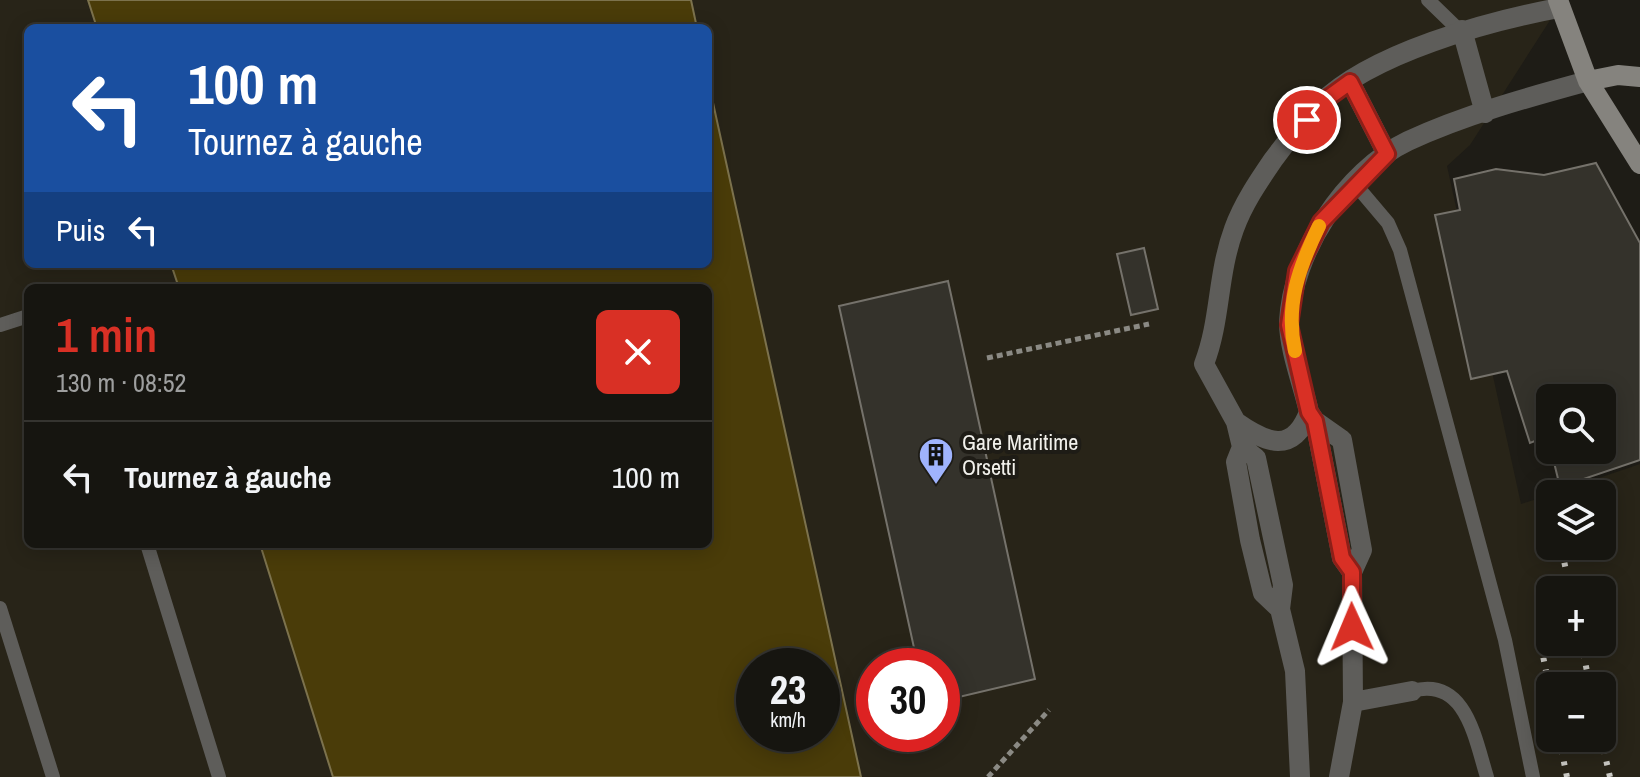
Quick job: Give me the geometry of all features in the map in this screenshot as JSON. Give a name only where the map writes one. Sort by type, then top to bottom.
[{"type":"main road","points":[[1559,4],[1588,81],[1640,164]]},
{"type":"main road","points":[[1588,81],[1618,75],[1640,77]]},
{"type":"street","points":[[1300,777],[1295,671],[1280,609],[1263,593],[1250,540],[1236,462],[1242,447],[1236,422],[1204,364],[1216,332],[1216,296],[1235,225],[1254,187],[1279,153],[1321,103],[1350,82],[1460,30],[1559,4]]},
{"type":"street","points":[[1460,30],[1485,113]]},
{"type":"street","points":[[1339,777],[1353,702],[1352,572],[1362,550],[1342,440],[1312,417],[1289,325],[1297,271],[1321,222],[1387,154],[1408,141],[1485,113],[1588,81]]},
{"type":"street","points":[[1350,82],[1387,154]]},
{"type":"street","points":[[1236,422],[1264,439],[1279,441],[1292,439],[1312,417]]},
{"type":"street","points":[[1353,702],[1412,691]]},
{"type":"lane","points":[[1428,0],[1460,30]]},
{"type":"lane","points":[[1355,184],[1388,223],[1400,250],[1505,640],[1533,777]]},
{"type":"lane","points":[[0,325],[24,317]]},
{"type":"lane","points":[[148,548],[219,777]]},
{"type":"lane","points":[[0,608],[53,777]]},
{"type":"lane","points":[[1412,691],[1428,686],[1448,694],[1465,710],[1487,777]]},
{"type":"path","points":[[987,358],[1149,324]]},
{"type":"path","points":[[988,777],[1049,710]]},
{"type":"shaded area","points":[[0,0],[88,0],[96,24],[24,24],[24,268],[172,268],[178,284],[24,284],[24,548],[261,548],[333,777],[0,777]]},
{"type":"shaded area","points":[[88,0],[691,0],[696,24],[96,24]]},
{"type":"shaded area","points":[[691,0],[1563,0],[1470,145],[1447,166],[1521,504],[1536,499],[1536,560],[1616,560],[1616,480],[1593,480],[1640,464],[1640,777],[861,777],[840,681],[840,648],[833,648],[712,98],[712,24],[696,24]]},
{"type":"shaded area","points":[[712,98],[833,648],[736,648],[736,752],[840,752],[840,681],[861,777],[333,777],[261,548],[712,548],[712,284],[178,284],[172,268],[712,268]]},
{"type":"building","points":[[1596,163],[1640,243],[1640,460],[1581,480],[1558,480],[1554,464],[1616,464],[1616,384],[1536,384],[1536,441],[1530,443],[1507,371],[1471,379],[1435,215],[1460,210],[1454,179],[1496,169],[1544,175]]},
{"type":"building","points":[[1144,248],[1158,309],[1131,315],[1117,254]]},
{"type":"building","name":"Gare Maritime Orsetti","points":[[948,281],[1035,679],[960,697],[960,648],[914,648],[839,306]]},
{"type":"railway","points":[[1564,560],[1567,576]]},
{"type":"railway","points":[[1543,656],[1546,672]]},
{"type":"railway","points":[[1584,656],[1587,672]]},
{"type":"railway","points":[[1562,752],[1567,777]]},
{"type":"railway","points":[[1604,752],[1610,777]]},
{"type":"slow traffic","points":[[1295,351],[1289,325],[1297,271],[1319,226]]},
{"type":"place","name":"Gare Maritime Orsetti","points":[[936,486]]},
{"type":"route","points":[[1307,120],[1321,103],[1350,82],[1387,154],[1321,222],[1297,271],[1289,325],[1309,412],[1315,421],[1342,558],[1352,572],[1352,627]]}]
